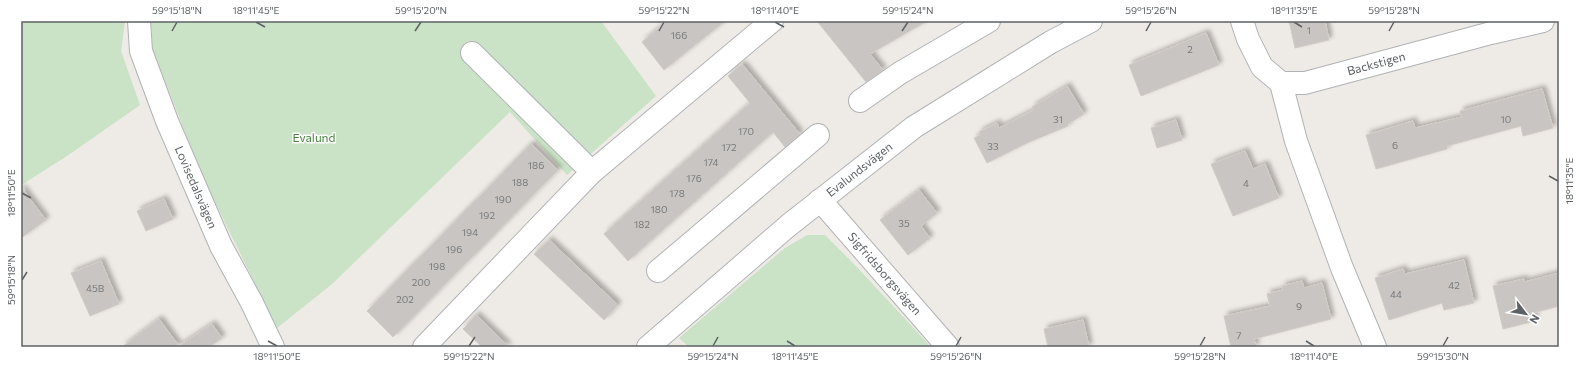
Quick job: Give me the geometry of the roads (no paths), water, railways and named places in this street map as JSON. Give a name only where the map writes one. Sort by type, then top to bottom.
[{"type":"street","name":"Lovisedalsvägen","points":[[139,21],[141,51],[167,121],[221,246],[252,303],[273,347]]},
{"type":"street","points":[[424,347],[592,172],[772,21]]},
{"type":"street","points":[[860,101],[900,73],[988,21]]},
{"type":"street","name":"Evalundsvägen","points":[[648,347],[790,224],[914,126],[1051,42],[1091,21]]},
{"type":"street","points":[[1242,21],[1248,39],[1262,67],[1281,83],[1296,141],[1342,268],[1375,347]]},
{"type":"street","name":"Backstigen","points":[[1281,83],[1306,83],[1483,35],[1543,21]]},
{"type":"street","points":[[472,53],[592,172]]},
{"type":"street","points":[[658,271],[818,135]]},
{"type":"street","name":"Sigfridsborgsvägen","points":[[820,200],[948,347]]},
{"type":"park label","name":"Evalund","points":[[314,138]]}]
